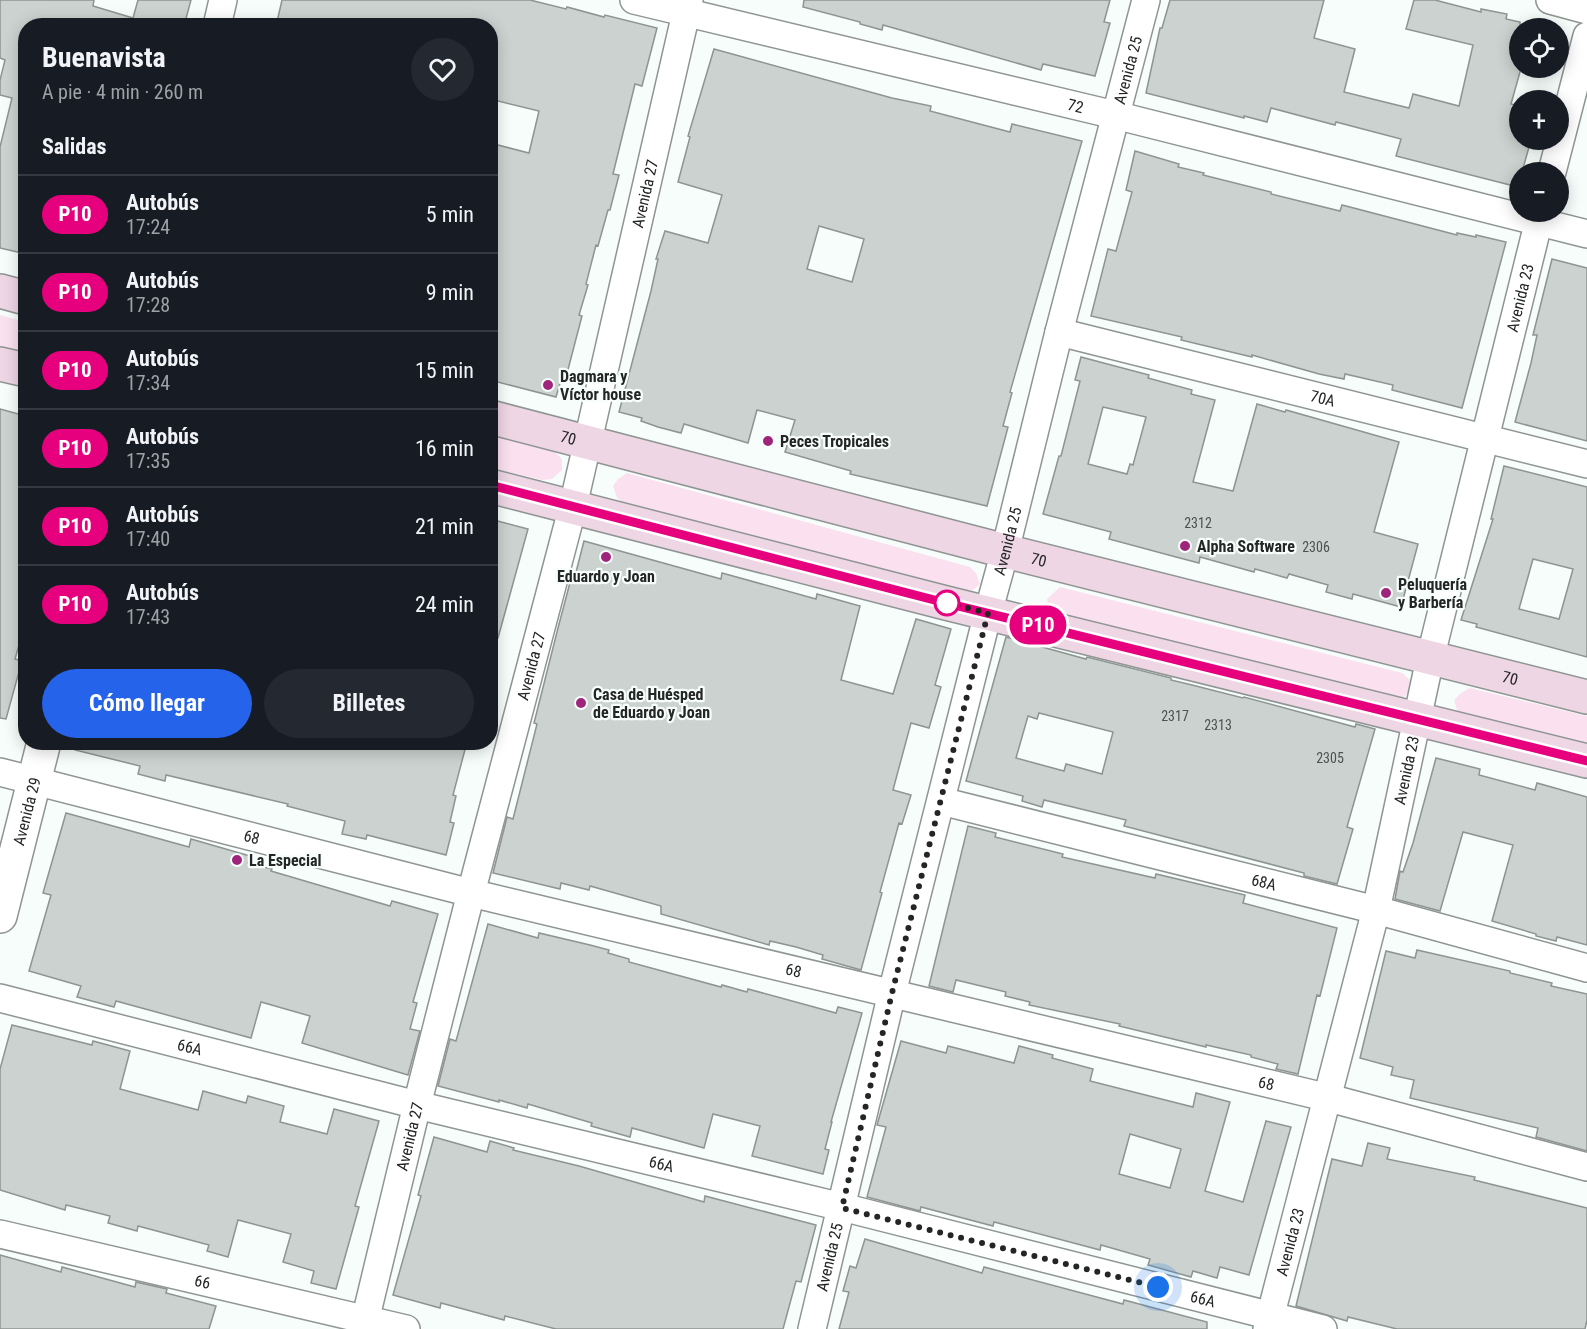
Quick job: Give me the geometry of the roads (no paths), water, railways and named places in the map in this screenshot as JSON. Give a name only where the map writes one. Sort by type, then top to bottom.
[{"type":"main road","points":[[0,291],[18,296]]},
{"type":"main road","points":[[0,364],[18,368]]},
{"type":"main road","name":"70","points":[[498,419],[1005,551],[1587,697]]},
{"type":"main road","points":[[498,488],[988,613],[1587,761]]},
{"type":"street","points":[[219,18],[223,0]]},
{"type":"street","name":"72","points":[[634,0],[687,7],[1116,115],[1509,210]]},
{"type":"street","name":"Avenida 25","points":[[812,1329],[892,993],[1059,332],[1146,0]]},
{"type":"street","points":[[1550,0],[1587,10]]},
{"type":"street","name":"Avenida 27","points":[[364,1324],[471,893],[573,506],[687,7]]},
{"type":"street","points":[[1555,162],[1587,36]]},
{"type":"street","name":"Avenida 23","points":[[1269,1322],[1376,910],[1430,659],[1539,222]]},
{"type":"street","name":"72","points":[[1554,222],[1587,234]]},
{"type":"street","name":"70A","points":[[1059,332],[1587,464]]},
{"type":"street","name":"Avenida 29","points":[[0,916],[42,750]]},
{"type":"street","name":"68","points":[[0,772],[471,893],[1329,1098],[1587,1167]]},
{"type":"street","name":"68A","points":[[941,801],[1376,910],[1587,968]]},
{"type":"street","name":"66A","points":[[0,998],[417,1105],[842,1208],[1269,1322],[1323,1329]]},
{"type":"street","name":"66","points":[[0,1234],[364,1324],[406,1329]]},
{"type":"place","name":"Dagmara y Víctor house","points":[[548,385]]},
{"type":"place","name":"Peces Tropicales","points":[[768,441]]},
{"type":"place","name":"Alpha Software","points":[[1185,546]]},
{"type":"place","name":"Eduardo y Joan","points":[[606,557]]},
{"type":"place","name":"Peluquería y Barbería","points":[[1386,593]]},
{"type":"place","name":"Casa de Huésped de Eduardo y Joan","points":[[581,703]]},
{"type":"place","name":"La Especial","points":[[237,860]]}]
